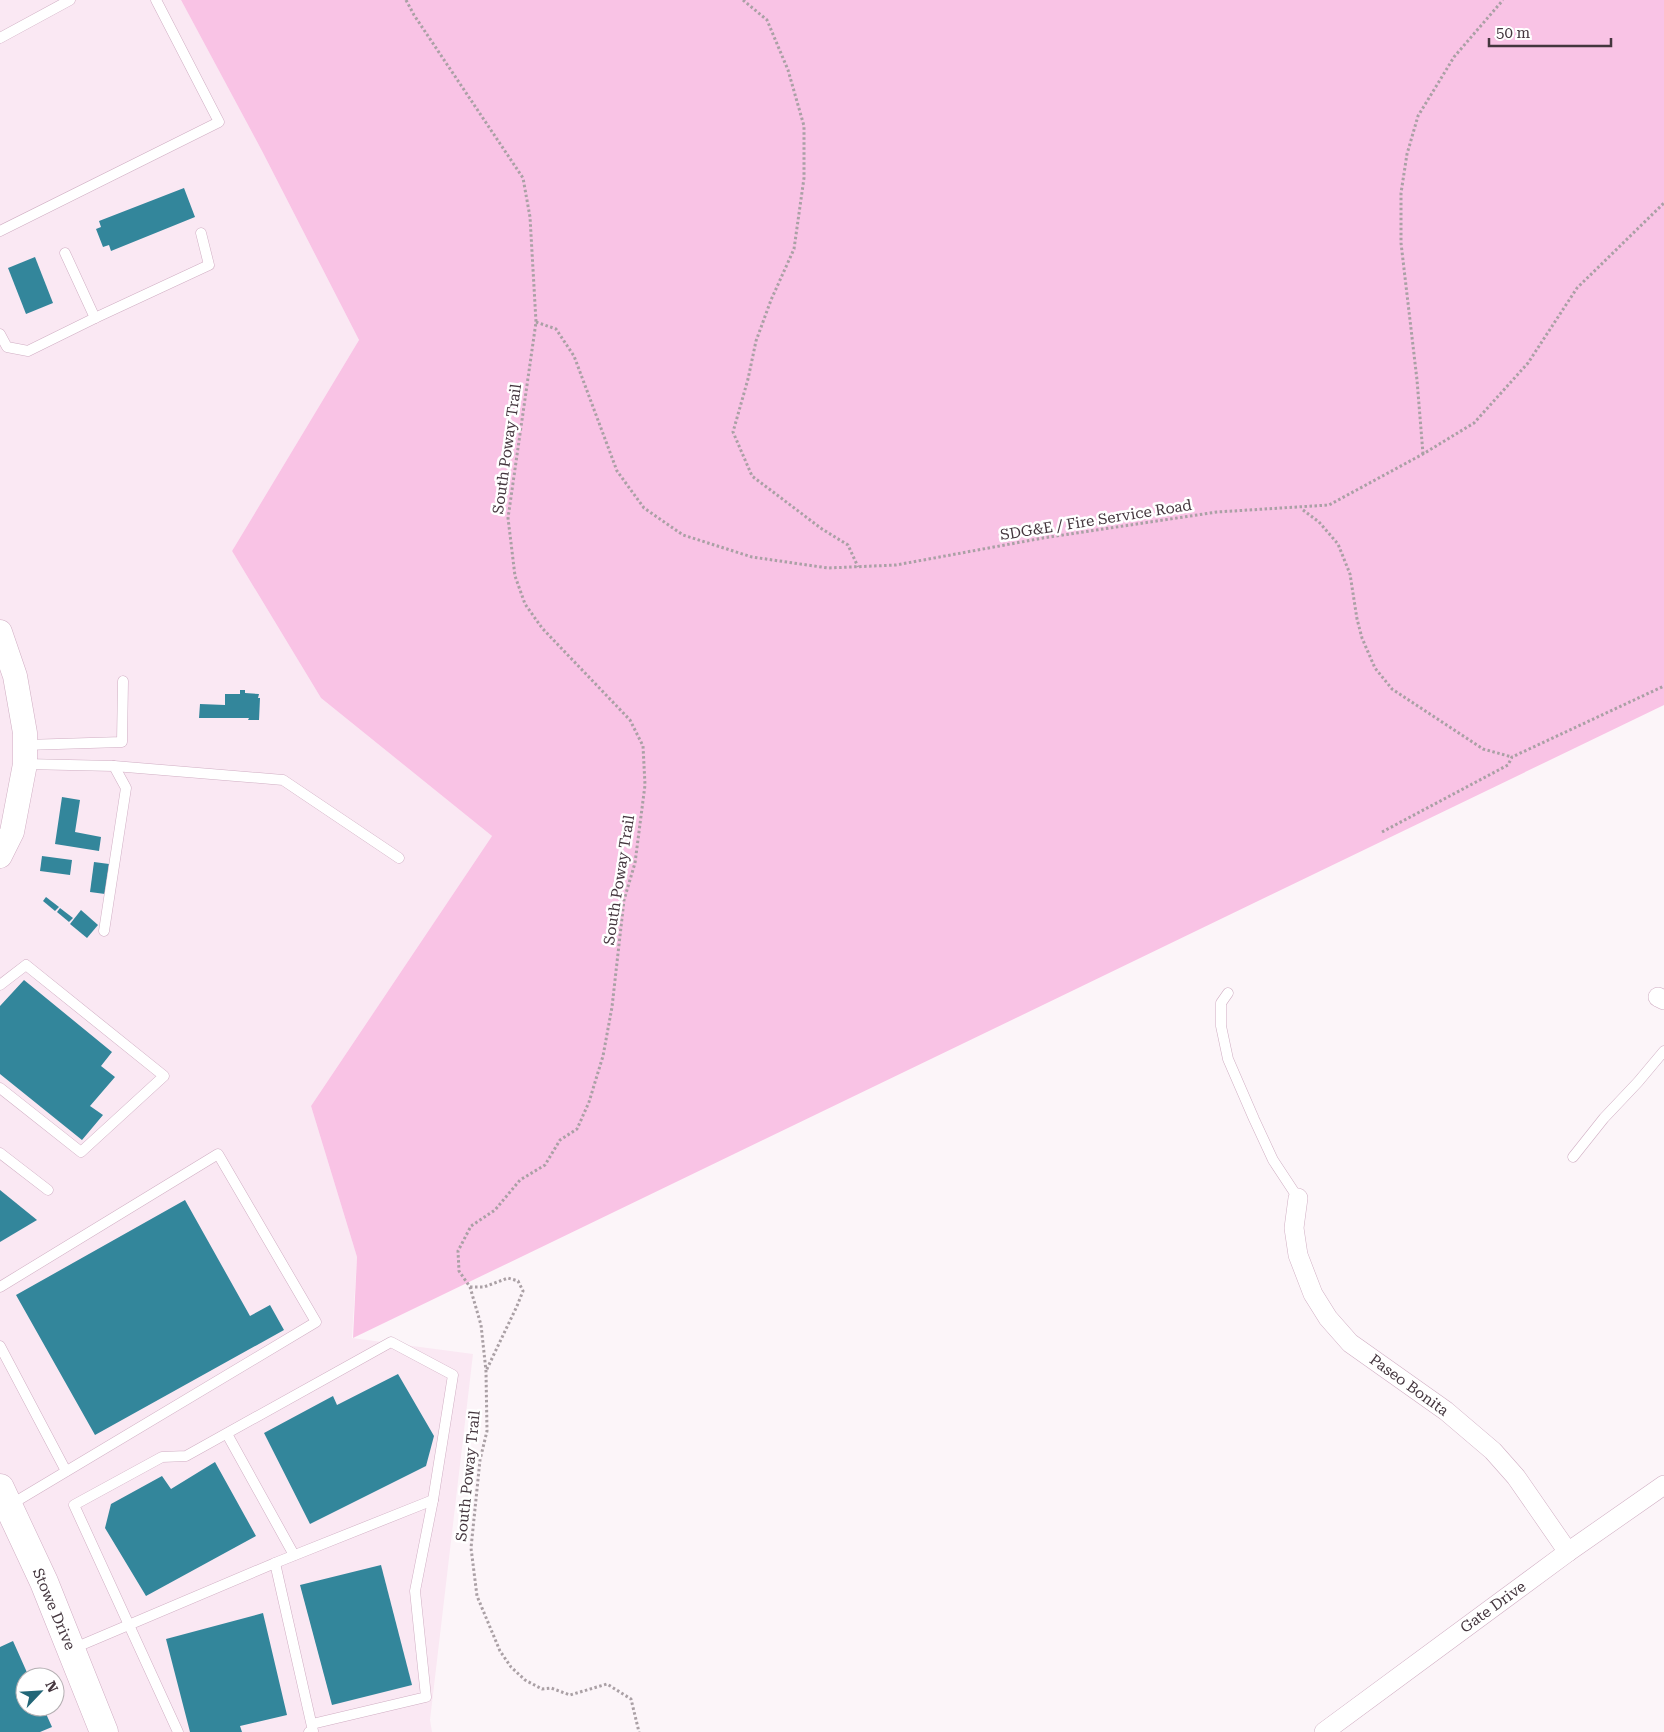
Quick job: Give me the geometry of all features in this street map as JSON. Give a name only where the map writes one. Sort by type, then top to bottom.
[{"type":"main road","name":"Stowe Drive","points":[[4,1497],[44,1582],[104,1732]]},
{"type":"street","points":[[0,632],[15,676],[25,733],[25,754],[12,832],[0,856]]},
{"type":"street","name":"Paseo Bonita","points":[[1298,1198],[1294,1228],[1298,1255],[1312,1294],[1328,1318],[1350,1343],[1446,1411],[1493,1451],[1516,1477],[1568,1552]]},
{"type":"street","name":"Gate Drive","points":[[1324,1732],[1568,1552],[1664,1485]]},
{"type":"lane","points":[[0,38],[70,0]]},
{"type":"lane","points":[[0,231],[219,122],[156,0]]},
{"type":"lane","points":[[0,334],[7,347],[28,351],[209,266],[201,233]]},
{"type":"lane","points":[[65,253],[96,318]]},
{"type":"lane","points":[[25,754],[122,742],[123,681]]},
{"type":"lane","points":[[25,754],[114,766],[283,780],[399,858]]},
{"type":"lane","points":[[104,931],[126,788],[114,766]]},
{"type":"lane","points":[[0,985],[26,965],[164,1076],[81,1152],[0,1088]]},
{"type":"lane","points":[[1228,993],[1221,1003],[1221,1026],[1228,1059],[1273,1160],[1298,1198]]},
{"type":"lane","points":[[1573,1157],[1604,1118],[1664,1051]]},
{"type":"lane","points":[[0,1153],[48,1190]]},
{"type":"lane","points":[[0,1287],[218,1154],[316,1322],[66,1471],[4,1497]]},
{"type":"lane","points":[[178,1732],[74,1505],[162,1457],[186,1456],[391,1342],[453,1375],[416,1591],[426,1697],[311,1728],[274,1563]]},
{"type":"lane","points":[[0,1346],[66,1471]]},
{"type":"lane","points":[[226,1434],[294,1555]]},
{"type":"lane","points":[[71,1649],[274,1563],[433,1500]]},
{"type":"path","name":"South Poway Trail","points":[[406,0],[414,15],[523,178],[530,217],[536,322],[508,518],[515,576],[525,604],[542,628],[630,720],[643,746],[646,785],[635,863],[624,900],[612,1008],[603,1056],[589,1102],[577,1129],[560,1140],[545,1165],[520,1180],[496,1210],[471,1226],[458,1252],[459,1271],[470,1287],[481,1325],[486,1371],[487,1431],[480,1460],[471,1548],[478,1596],[500,1651],[511,1667],[525,1680],[542,1689],[551,1688],[570,1695],[607,1684],[631,1699],[639,1732]]},
{"type":"path","points":[[743,0],[767,20],[788,70],[804,126],[804,178],[794,249],[771,300],[756,341],[748,379],[733,432],[752,476],[822,529],[848,545],[858,567]]},
{"type":"path","points":[[1424,454],[1418,380],[1401,243],[1401,193],[1407,154],[1418,116],[1454,57],[1503,0]]},
{"type":"path","name":"SDG&E / Fire Service Road","points":[[536,322],[556,329],[574,356],[617,470],[644,508],[683,535],[752,557],[828,568],[896,565],[1043,538],[1217,512],[1329,504],[1424,454],[1474,423],[1528,363],[1577,288],[1664,203]]},
{"type":"path","points":[[1302,510],[1318,522],[1338,544],[1350,574],[1362,638],[1374,668],[1392,689],[1483,749],[1512,757]]},
{"type":"path","points":[[1382,832],[1508,765],[1512,757],[1664,686]]},
{"type":"path","points":[[470,1287],[484,1287],[508,1278],[518,1281],[522,1292],[486,1371]]},
{"type":"shaded area","points":[[0,0],[181,0],[262,151],[359,340],[232,551],[321,698],[492,836],[311,1106],[357,1257],[352,1338],[473,1354],[430,1720],[432,1732],[0,1732]]},
{"type":"shaded area","points":[[181,0],[1664,0],[1664,705],[353,1338],[357,1257],[311,1106],[492,836],[321,698],[232,551],[359,340],[262,151]]},
{"type":"building","points":[[184,188],[195,217],[111,251],[109,245],[103,247],[96,229],[101,227],[99,221]]},
{"type":"building","points":[[35,257],[53,303],[26,314],[8,268]]},
{"type":"building","points":[[240,690],[245,690],[245,693],[259,694],[259,720],[248,720],[249,718],[199,718],[200,704],[225,705],[225,694],[240,694]]},
{"type":"building","points":[[62,797],[80,800],[75,832],[101,837],[99,851],[55,844]]},
{"type":"building","points":[[42,856],[72,860],[70,875],[40,871]]},
{"type":"building","points":[[94,862],[109,864],[105,894],[90,892]]},
{"type":"building","points":[[46,897],[59,907],[55,911],[43,901]]},
{"type":"building","points":[[60,908],[73,918],[69,922],[57,912]]},
{"type":"building","points":[[81,910],[98,925],[87,938],[70,924]]},
{"type":"building","points":[[24,980],[112,1052],[101,1066],[115,1077],[90,1106],[103,1115],[82,1140],[0,1074],[0,1006]]},
{"type":"building","points":[[0,1190],[37,1220],[0,1242]]},
{"type":"building","points":[[185,1200],[250,1316],[270,1305],[284,1330],[95,1435],[16,1295]]},
{"type":"building","points":[[398,1374],[434,1436],[426,1466],[310,1524],[264,1433],[333,1396],[337,1405]]},
{"type":"building","points":[[215,1462],[256,1536],[146,1596],[105,1528],[111,1504],[162,1476],[171,1489]]},
{"type":"building","points":[[381,1565],[412,1685],[332,1705],[300,1585]]},
{"type":"building","points":[[263,1613],[287,1715],[240,1726],[242,1732],[190,1732],[166,1639]]},
{"type":"building","points":[[13,1641],[25,1667],[15,1667],[15,1717],[48,1717],[52,1727],[40,1732],[0,1732],[0,1647]]}]
